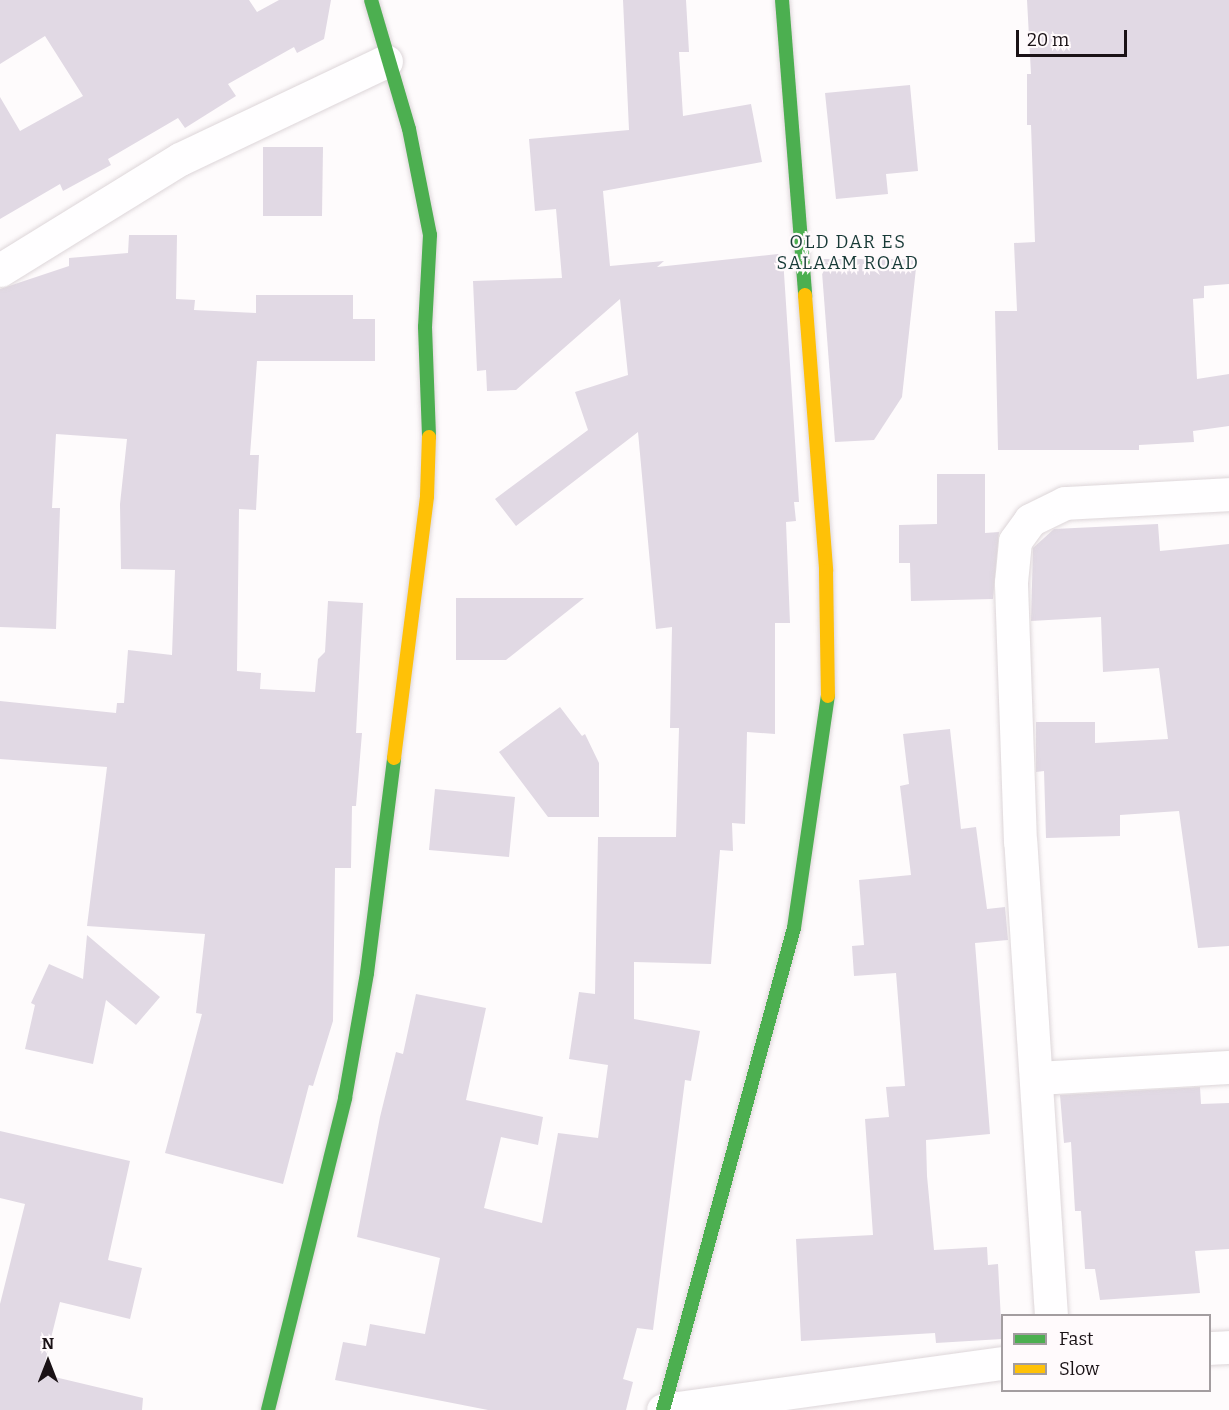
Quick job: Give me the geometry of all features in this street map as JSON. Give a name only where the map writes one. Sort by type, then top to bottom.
[{"type":"street","points":[[268,1410],[345,1098],[367,974],[427,496],[430,396],[425,327],[430,235],[409,129],[386,62],[371,0]]},
{"type":"street","points":[[782,0],[826,571],[828,708],[794,928],[663,1410],[1001,1363]]},
{"type":"street","points":[[0,270],[180,159],[386,62]]},
{"type":"street","points":[[1051,1314],[1020,842],[1011,582],[1015,541],[1030,520],[1065,503],[1229,494]]},
{"type":"street","points":[[1036,1078],[1229,1067]]},
{"type":"street","points":[[1211,1348],[1229,1347]]},
{"type":"building","points":[[0,0],[249,0],[257,12],[279,0],[331,0],[324,39],[297,53],[294,47],[228,84],[236,96],[185,128],[178,118],[108,159],[111,165],[63,191],[60,184],[0,219],[0,97],[20,131],[83,96],[45,36],[0,64]]},
{"type":"building","points":[[623,0],[686,0],[689,52],[679,52],[683,116],[751,104],[762,162],[603,191],[610,266],[664,261],[657,267],[778,254],[783,258],[799,502],[794,502],[796,521],[786,522],[790,623],[775,623],[775,734],[747,732],[745,824],[732,823],[733,851],[720,850],[711,964],[634,962],[634,1019],[700,1031],[691,1081],[685,1080],[653,1330],[637,1328],[623,1379],[633,1382],[626,1410],[488,1410],[335,1380],[343,1342],[366,1346],[370,1324],[425,1334],[440,1258],[357,1237],[380,1117],[396,1052],[403,1054],[416,994],[486,1008],[466,1100],[543,1117],[538,1145],[501,1137],[484,1208],[542,1223],[558,1133],[598,1138],[608,1065],[569,1059],[579,992],[595,994],[598,837],[676,837],[679,728],[670,728],[672,627],[656,629],[638,432],[516,526],[495,499],[588,430],[575,392],[628,375],[620,299],[516,390],[487,391],[486,370],[477,371],[473,281],[562,278],[556,209],[535,211],[529,139],[629,130]]},
{"type":"building","points":[[1027,0],[1229,0],[1229,284],[1204,286],[1204,298],[1193,299],[1197,379],[1229,374],[1229,426],[1193,431],[1194,442],[1139,445],[1139,450],[998,450],[995,311],[1017,311],[1014,243],[1035,242],[1031,125],[1027,125],[1027,74],[1031,74]]},
{"type":"building","points":[[910,85],[918,171],[886,174],[888,194],[836,199],[825,93]]},
{"type":"building","points":[[263,147],[323,147],[322,216],[263,216]]},
{"type":"building","points":[[129,235],[177,235],[176,299],[195,300],[194,310],[256,313],[256,295],[353,295],[353,319],[375,319],[375,361],[257,361],[250,455],[259,455],[256,510],[239,509],[237,671],[261,673],[260,689],[315,692],[318,659],[325,652],[328,601],[363,603],[356,733],[362,733],[356,806],[352,806],[351,868],[335,868],[333,1021],[313,1086],[309,1085],[283,1184],[165,1153],[202,1014],[196,1013],[205,934],[87,926],[107,767],[0,759],[0,701],[116,713],[117,703],[124,703],[128,650],[172,655],[175,570],[121,569],[120,504],[127,439],[56,434],[52,508],[60,508],[56,629],[0,627],[0,289],[69,266],[69,258],[128,253]]},
{"type":"building","points":[[821,259],[917,259],[902,397],[874,440],[835,442]]},
{"type":"building","points":[[937,474],[985,474],[985,533],[999,532],[993,599],[911,601],[910,563],[899,563],[899,525],[937,524]]},
{"type":"building","points":[[1158,524],[1160,551],[1229,544],[1229,946],[1198,948],[1179,811],[1120,815],[1120,836],[1046,838],[1044,771],[1036,772],[1036,722],[1095,722],[1095,743],[1168,739],[1159,668],[1103,672],[1101,617],[1031,621],[1033,548],[1054,529]]},
{"type":"building","points":[[456,598],[584,598],[506,660],[456,660]]},
{"type":"building","points":[[560,707],[582,736],[585,734],[599,763],[599,817],[548,817],[499,752]]},
{"type":"building","points":[[950,729],[961,829],[976,827],[987,909],[1005,907],[1008,940],[975,943],[990,1134],[926,1140],[934,1250],[987,1247],[988,1265],[998,1264],[1001,1339],[936,1343],[935,1333],[801,1341],[796,1239],[873,1235],[865,1119],[889,1117],[886,1087],[905,1086],[896,973],[854,976],[852,946],[864,945],[859,880],[911,875],[900,786],[909,784],[903,734]]},
{"type":"building","points":[[435,789],[515,797],[509,857],[429,850]]},
{"type":"building","points":[[87,935],[160,997],[136,1025],[106,1000],[93,1064],[25,1049],[35,1005],[31,1003],[49,964],[83,979]]},
{"type":"building","points":[[1200,1087],[1201,1104],[1229,1103],[1229,1249],[1195,1251],[1200,1293],[1100,1300],[1095,1269],[1085,1269],[1081,1211],[1075,1211],[1071,1142],[1064,1143],[1060,1095]]},
{"type":"building","points":[[0,1131],[130,1161],[108,1260],[142,1268],[130,1319],[60,1302],[42,1374],[143,1398],[142,1410],[0,1410],[0,1304],[25,1204],[0,1198]]},
{"type":"traffic: fast","points":[[371,0],[409,129],[430,235],[425,327],[429,437]]},
{"type":"traffic: fast","points":[[782,0],[805,295]]},
{"type":"traffic: fast","points":[[663,1410],[794,928],[828,696]]},
{"type":"traffic: fast","points":[[268,1410],[345,1098],[367,973],[394,758]]},
{"type":"traffic: slow","points":[[805,295],[826,571],[828,696]]},
{"type":"traffic: slow","points":[[394,758],[427,496],[429,437]]},
{"type":"district","name":"OLD DAR ES SALAAM ROAD","points":[[848,253]]}]
